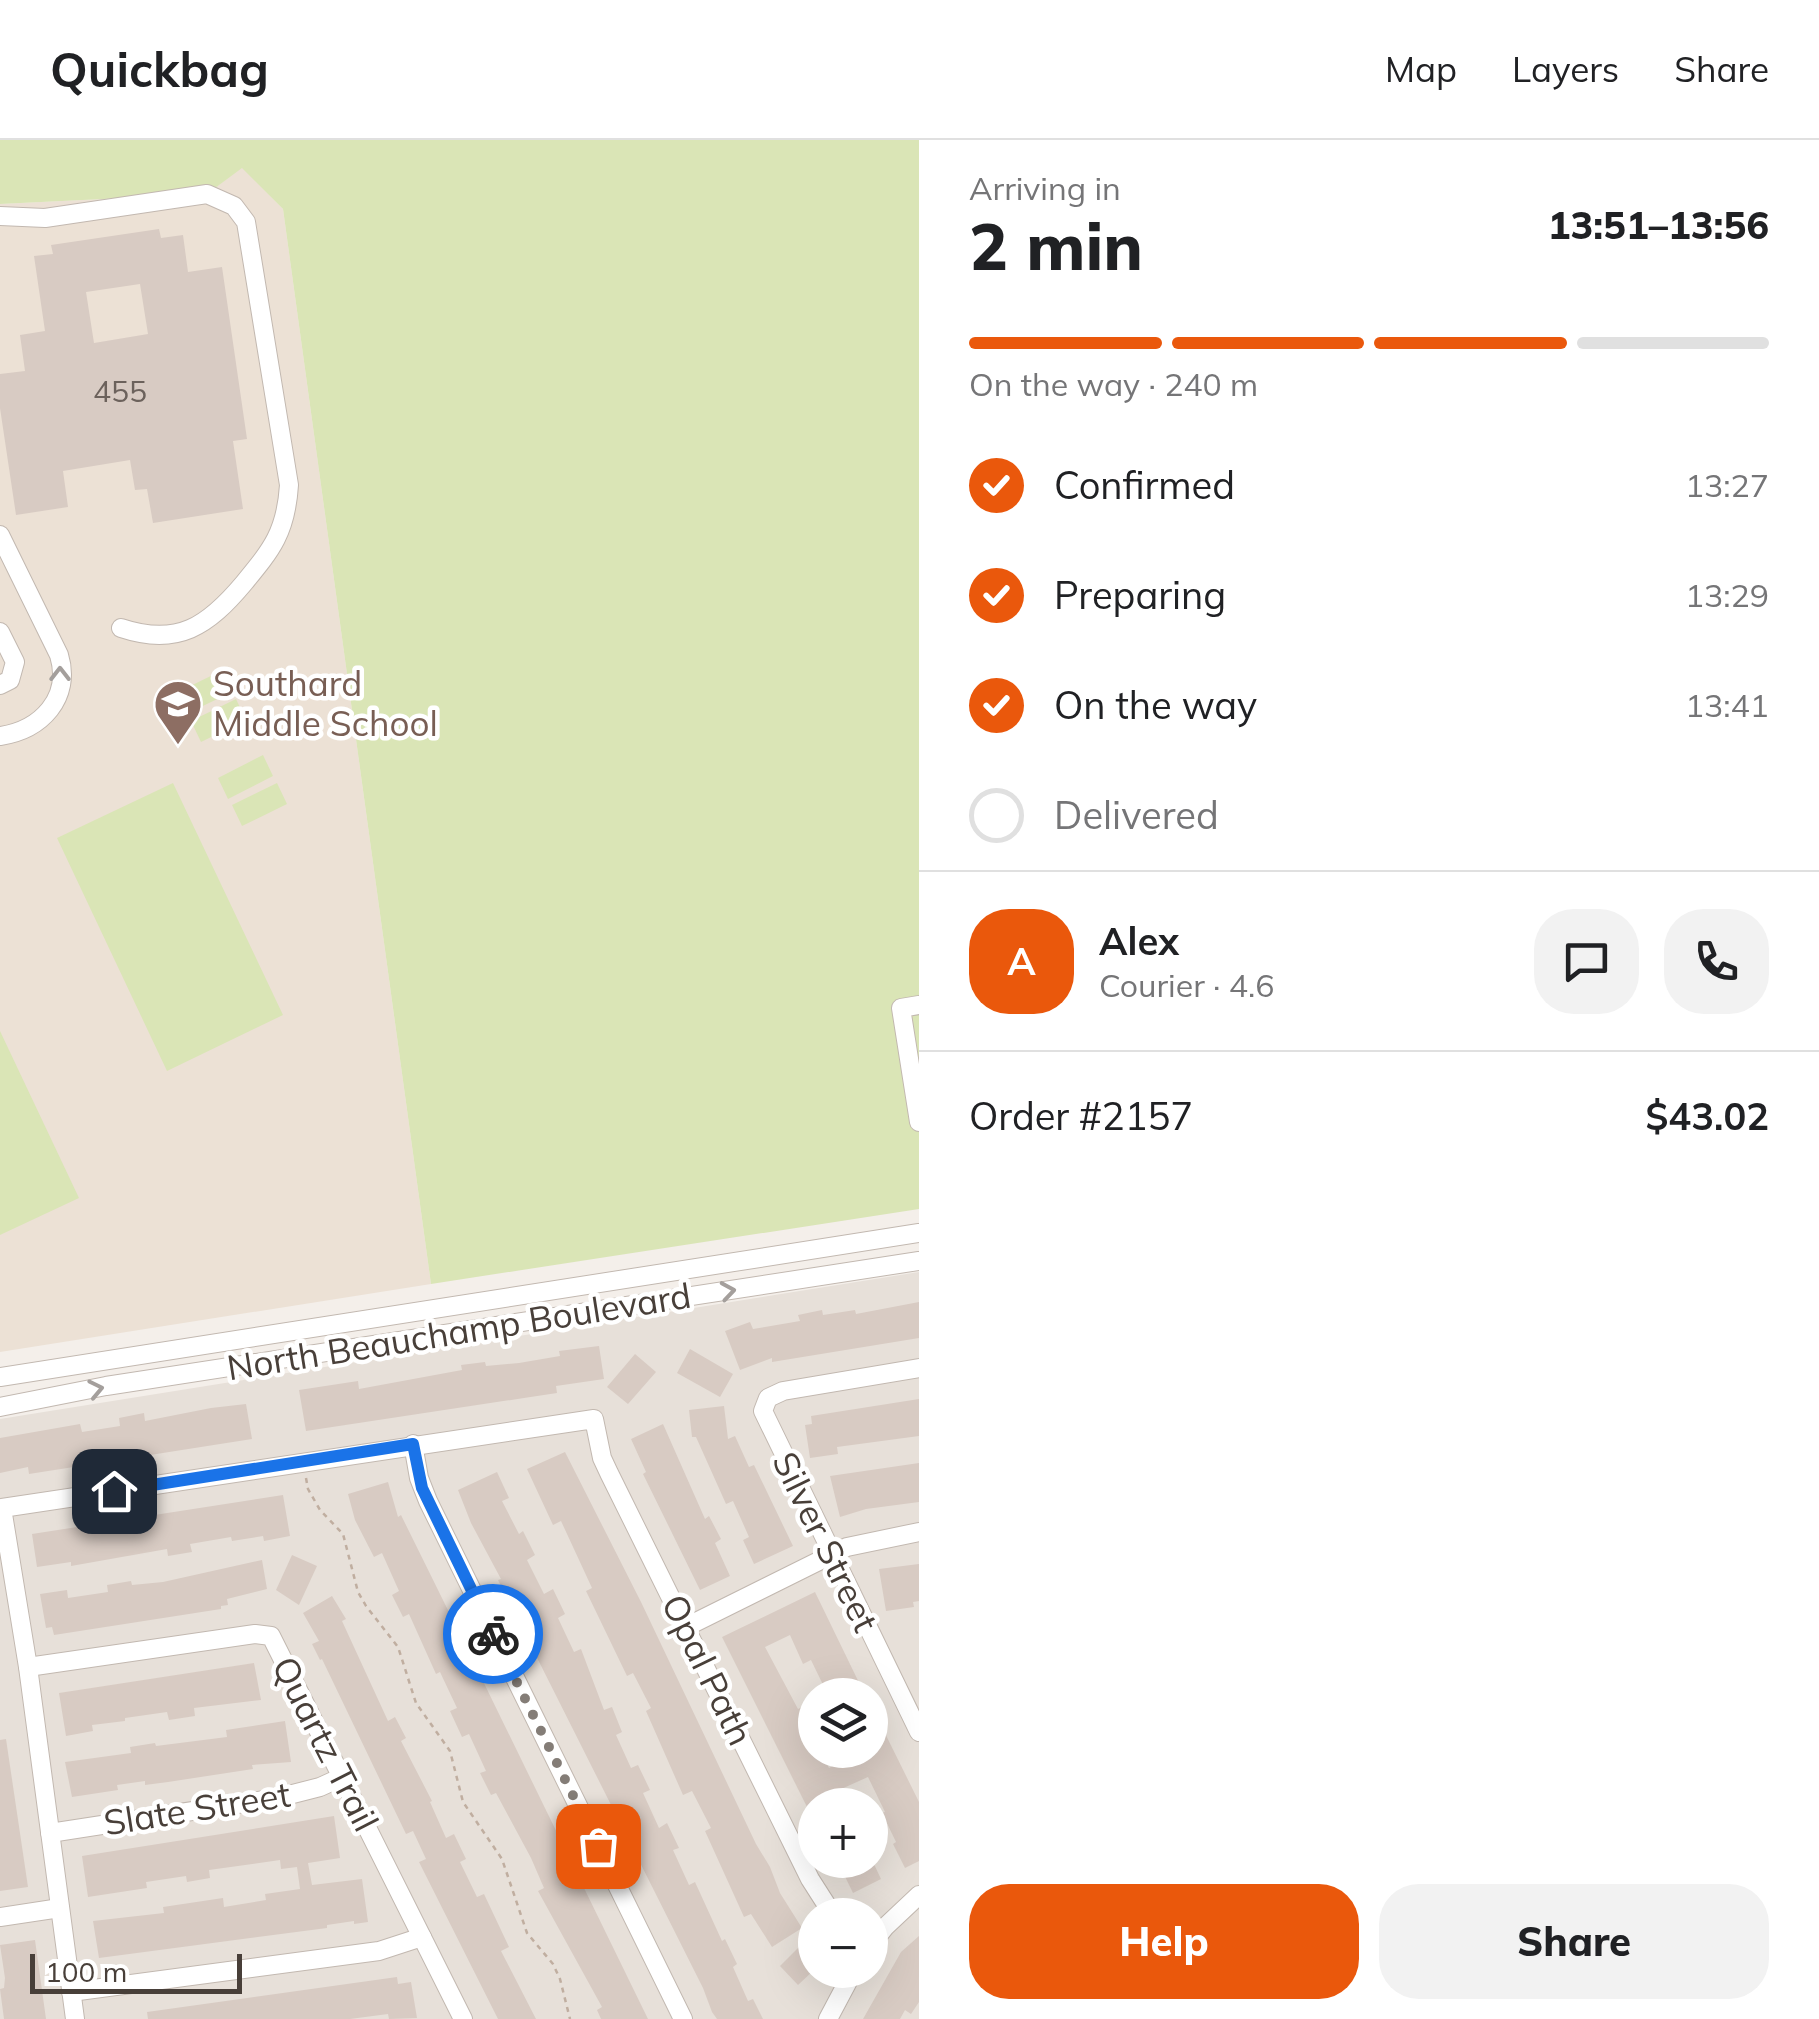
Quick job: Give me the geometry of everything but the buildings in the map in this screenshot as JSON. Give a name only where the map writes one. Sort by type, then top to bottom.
[{"type":"street","points":[[0,216],[45,218],[207,194],[234,206],[246,222],[289,486],[283,526],[276,544],[209,620],[172,634],[154,636],[121,628]]},
{"type":"street","points":[[0,534],[59,655],[63,676],[60,692],[48,714],[32,727],[0,736]]},
{"type":"street","points":[[0,632],[16,662],[10,680],[0,686]]},
{"type":"street","points":[[919,1005],[901,1008],[919,1122]]},
{"type":"street","name":"North Beauchamp Boulevard","points":[[0,1376],[919,1233]]},
{"type":"street","name":"North Beauchamp Boulevard","points":[[0,1407],[106,1386],[919,1262]]},
{"type":"street","name":"Silver Street","points":[[919,1368],[797,1388],[775,1394],[764,1404],[770,1432],[913,1706],[919,1732]]},
{"type":"street","name":"Opal Path","points":[[413,1444],[594,1419],[602,1458],[822,1898]]},
{"type":"street","points":[[75,2019],[28,1667],[2,1508],[413,1444],[428,1502],[683,2019]]},
{"type":"street","points":[[686,1626],[861,1542],[919,1532]]},
{"type":"street","name":"Quartz Trail","points":[[28,1667],[256,1634],[272,1636],[463,2019]]},
{"type":"street","name":"Slate Street","points":[[50,1833],[277,1798],[320,1787],[342,1776]]},
{"type":"street","points":[[888,1923],[919,1895]]},
{"type":"street","points":[[0,1916],[60,1908]]},
{"type":"street","points":[[72,1992],[379,1951],[422,1937]]},
{"type":"street","points":[[828,2019],[844,1988]]},
{"type":"path","points":[[306,1475],[308,1489],[320,1510],[343,1534],[358,1592],[398,1647],[416,1703],[450,1751],[463,1802],[502,1860],[527,1933],[560,1978],[570,2019]]},
{"type":"shaded area","name":"Southard Middle School","points":[[242,167],[283,209],[431,1284],[0,1352],[0,204],[207,194]]},
{"type":"shaded area","points":[[919,1272],[919,2019],[0,2019],[0,1419]]},
{"type":"green space","points":[[0,140],[919,140],[919,1209],[431,1284],[283,209],[242,168],[207,194],[0,204]]},
{"type":"green space","points":[[221,671],[232,692],[186,714],[176,693]]},
{"type":"green space","points":[[236,699],[246,720],[201,742],[191,721]]},
{"type":"green space","points":[[263,755],[273,776],[228,799],[218,778]]},
{"type":"green space","points":[[173,783],[283,1015],[167,1071],[57,838]]},
{"type":"green space","points":[[277,783],[287,804],[242,826],[232,805]]},
{"type":"green space","points":[[0,1031],[79,1198],[0,1235]]},
{"type":"way so far","points":[[493,1634],[598,1846]]},
{"type":"place","name":"Southard Middle School","points":[[178,746]]},
{"type":"route","points":[[114,1491],[413,1444],[422,1488],[493,1634]]}]
